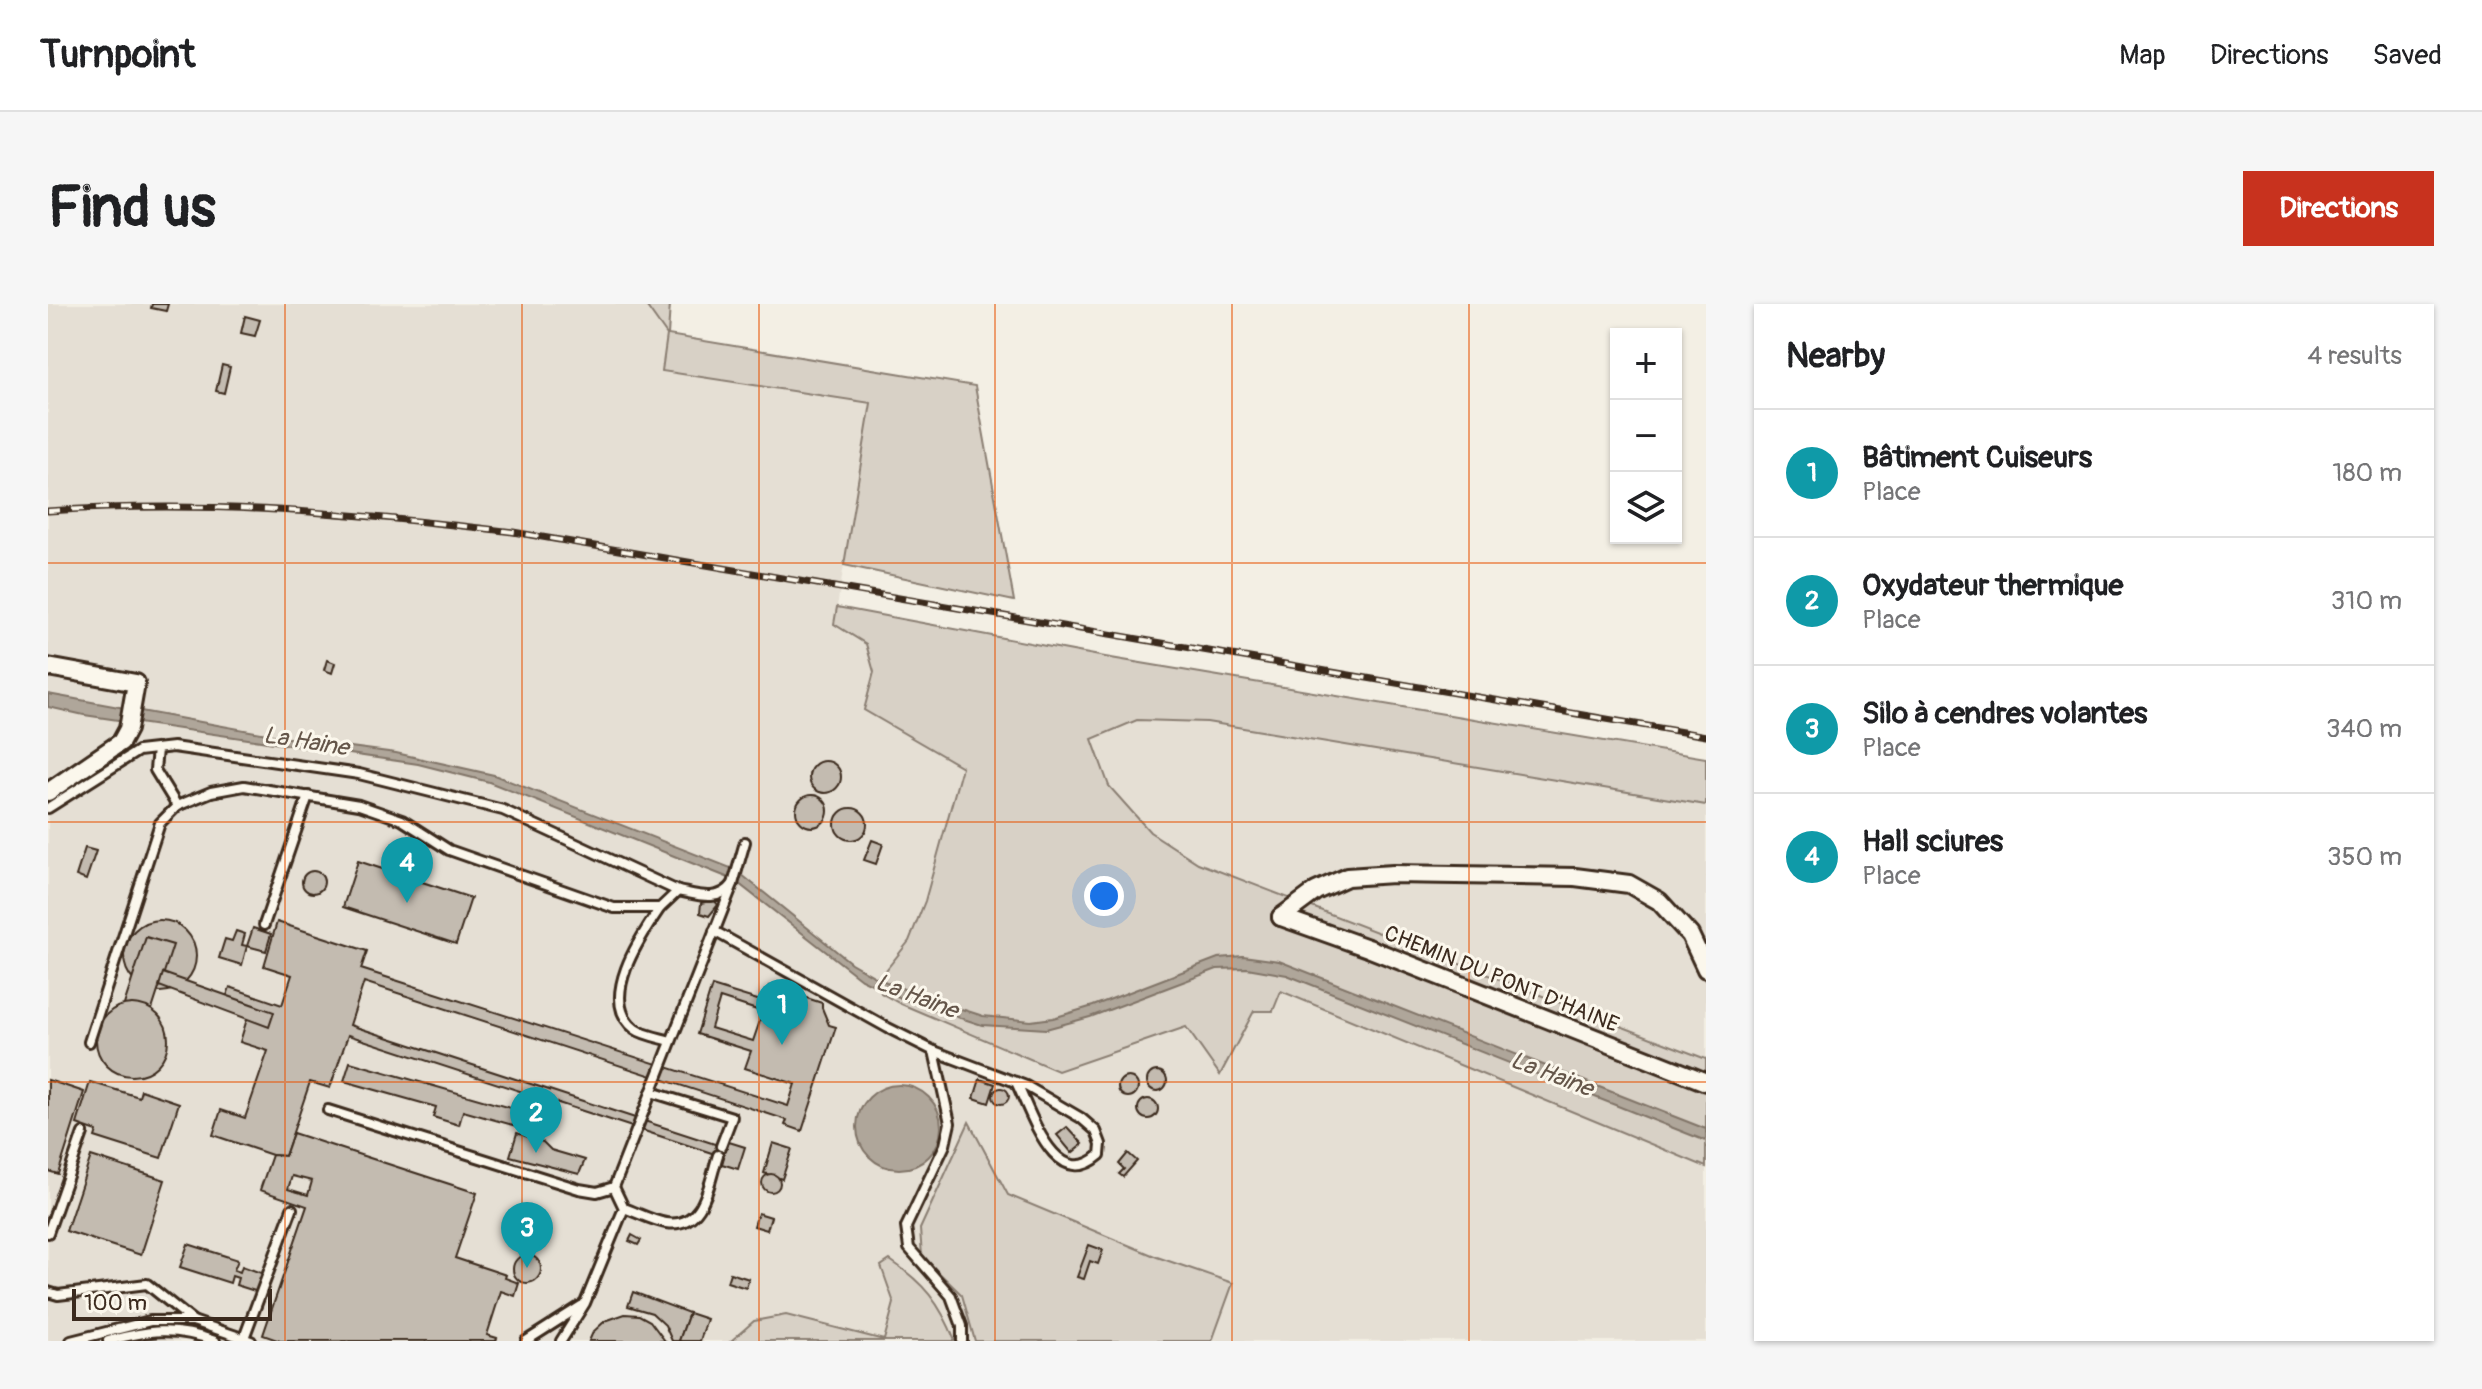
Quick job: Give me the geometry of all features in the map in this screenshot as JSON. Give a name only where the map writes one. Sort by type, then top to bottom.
[{"type":"street","points":[[48,667],[136,683],[128,729],[116,747],[48,792]]},
{"type":"street","name":"CHEMIN DU PONT D'HAINE","points":[[1706,969],[1690,935],[1659,901],[1629,884],[1575,877],[1393,874],[1347,877],[1316,891],[1281,917],[1706,1082]]},
{"type":"lane","points":[[48,808],[138,751],[173,747],[359,774],[459,797],[503,810],[678,891],[705,897],[720,895],[733,884]]},
{"type":"lane","points":[[157,749],[155,770],[177,806]]},
{"type":"lane","points":[[89,1042],[160,823],[177,806],[211,792],[244,786],[359,805],[402,820],[449,850],[614,908],[660,908]]},
{"type":"lane","points":[[264,925],[308,796]]},
{"type":"lane","points":[[651,1092],[732,1117],[702,1208],[687,1221],[667,1223],[624,1208],[614,1187],[651,1092],[714,931],[733,884],[745,842]]},
{"type":"lane","points":[[671,1041],[635,1029],[621,1009],[622,978],[637,942],[660,908],[678,891]]},
{"type":"lane","points":[[714,931],[888,1028],[934,1051],[1016,1082],[1088,1124],[1096,1131],[1101,1144],[1100,1155],[1092,1162],[1081,1165],[1069,1165],[1055,1158],[1016,1082]]},
{"type":"lane","points":[[934,1051],[950,1123],[941,1156],[906,1227],[909,1248],[951,1296],[962,1326],[962,1341]]},
{"type":"lane","points":[[328,1110],[579,1189],[597,1192],[614,1187]]},
{"type":"lane","points":[[48,1233],[83,1133]]},
{"type":"lane","points":[[561,1341],[585,1303],[624,1208]]},
{"type":"lane","points":[[71,1341],[150,1321],[193,1321],[248,1340],[292,1209]]},
{"type":"lane","points":[[48,1292],[58,1295],[147,1284],[193,1321]]},
{"type":"lane","points":[[526,1341],[585,1303]]},
{"type":"lane","points":[[108,1341],[148,1330],[181,1330],[215,1341]]},
{"type":"shaded area","points":[[48,304],[645,304],[667,335],[662,371],[871,403],[837,607],[1105,657],[1706,758],[1706,1341],[48,1341]],"holes":[[[866,644],[1001,699],[931,881],[962,766],[864,710],[874,672]],[[909,941],[1254,1011],[1220,1075],[1186,1026],[1058,1071]]]},
{"type":"shaded area","points":[[645,304],[670,304],[668,335],[975,386],[1014,601],[844,565],[871,403],[662,371],[667,335]]},
{"type":"shaded area","points":[[837,607],[1105,657],[1706,758],[1706,805],[1207,722],[1137,720],[1092,739],[1109,786],[1150,832],[1198,863],[1706,1059],[1706,1167],[1281,991],[1273,1011],[1254,1011],[1220,1075],[1186,1027],[1058,1071],[881,993],[879,979],[909,941],[925,901],[962,767],[864,710],[874,672],[866,644],[834,624]]},
{"type":"shaded area","points":[[969,1122],[1008,1195],[1157,1257],[1233,1283],[1212,1341],[975,1341],[962,1295],[922,1256],[920,1229]]},
{"type":"shaded area","points":[[890,1260],[930,1295],[955,1341],[731,1341],[754,1321],[786,1315],[884,1340],[894,1303],[881,1266]]},
{"type":"water","name":"La Haine","points":[[48,694],[305,741],[396,753],[494,775],[736,870],[851,963],[879,979],[921,996],[983,1016],[1031,1021],[1053,1018],[1218,958],[1243,956],[1279,961],[1706,1129],[1706,1141],[1287,975],[1247,968],[1217,969],[1090,1017],[1046,1029],[982,1025],[905,1000],[861,979],[734,880],[489,782],[418,764],[84,715],[48,707]]},
{"type":"water","points":[[899,1085],[915,1088],[934,1104],[941,1127],[938,1143],[922,1162],[899,1169],[883,1166],[864,1150],[857,1127],[860,1111],[876,1092]]},
{"type":"building","points":[[152,304],[168,304],[166,311],[151,308]]},
{"type":"building","points":[[245,316],[260,320],[255,336],[241,333]]},
{"type":"building","points":[[222,365],[230,367],[224,393],[216,391]]},
{"type":"building","points":[[327,660],[335,663],[332,673],[324,670]]},
{"type":"building","points":[[825,761],[836,766],[841,777],[836,788],[825,793],[814,788],[809,777],[814,766]]},
{"type":"building","points":[[812,795],[824,799],[828,811],[824,823],[812,827],[800,823],[796,811],[800,799]]},
{"type":"building","points":[[851,808],[862,813],[867,824],[862,835],[851,840],[840,835],[835,824],[840,813]]},
{"type":"building","points":[[872,840],[883,844],[876,864],[864,860]]},
{"type":"building","points":[[85,848],[96,851],[86,880],[76,876]]},
{"type":"building","points":[[358,861],[471,898],[456,944],[343,907]]},
{"type":"building","points":[[309,871],[317,871],[324,882],[317,893],[309,893],[302,886],[302,878]]},
{"type":"building","points":[[714,900],[718,905],[709,916],[700,913],[701,903]]},
{"type":"building","points":[[160,920],[180,926],[190,936],[196,956],[190,976],[180,986],[160,992],[140,986],[130,976],[124,956],[130,936],[140,926]]},
{"type":"building","points":[[277,922],[367,951],[361,969],[788,1106],[795,1084],[745,1068],[751,1051],[697,1034],[712,986],[764,1002],[770,986],[822,1003],[829,1025],[836,1027],[802,1131],[785,1125],[787,1120],[364,982],[350,1025],[727,1148],[729,1142],[745,1147],[738,1169],[722,1164],[724,1157],[546,1099],[540,1115],[529,1112],[535,1096],[348,1035],[330,1088],[310,1082],[285,1156],[272,1155],[213,1135],[221,1110],[245,1118],[268,1051],[240,1042],[250,1009],[225,1001],[230,987],[282,1005],[292,975],[264,966]],"holes":[[[720,998],[763,1012],[753,1041],[711,1028]]]},
{"type":"building","points":[[253,928],[271,934],[266,951],[247,946]]},
{"type":"building","points":[[236,931],[245,934],[242,945],[247,946],[242,965],[219,958],[225,939],[232,941]]},
{"type":"building","points":[[146,937],[173,945],[135,1062],[108,1054]]},
{"type":"building","points":[[163,973],[274,1012],[269,1027],[159,986]]},
{"type":"building","points":[[139,1004],[158,1014],[166,1026],[166,1054],[158,1066],[146,1074],[125,1076],[106,1066],[98,1054],[96,1033],[106,1014],[118,1006]]},
{"type":"building","points":[[350,1062],[531,1114],[527,1129],[463,1111],[459,1125],[433,1117],[436,1107],[344,1081]]},
{"type":"building","points":[[1157,1071],[1164,1074],[1167,1081],[1164,1088],[1157,1091],[1150,1088],[1147,1081],[1150,1074]]},
{"type":"building","points":[[1128,1077],[1135,1080],[1138,1087],[1135,1094],[1128,1097],[1121,1094],[1118,1087],[1121,1080]]},
{"type":"building","points":[[980,1079],[995,1084],[989,1103],[974,1098]]},
{"type":"building","points":[[48,1080],[84,1092],[58,1174],[48,1171]]},
{"type":"building","points":[[90,1082],[139,1097],[141,1090],[179,1103],[161,1158],[95,1137],[97,1131],[77,1124]]},
{"type":"building","points":[[1001,1088],[1009,1096],[1001,1104],[993,1096]]},
{"type":"building","points":[[1144,1099],[1152,1099],[1158,1109],[1152,1119],[1144,1119],[1138,1113],[1138,1105]]},
{"type":"building","points":[[1067,1127],[1083,1144],[1072,1153],[1057,1135]]},
{"type":"building","points":[[293,1133],[477,1193],[455,1258],[506,1275],[505,1278],[519,1283],[515,1296],[501,1291],[487,1335],[497,1338],[496,1341],[280,1341],[263,1335],[307,1206],[260,1190],[272,1155],[285,1156]],"holes":[[[292,1176],[312,1181],[308,1195],[288,1189]]]},
{"type":"building","points":[[517,1133],[543,1142],[551,1150],[585,1160],[579,1174],[510,1156]]},
{"type":"building","points":[[773,1143],[792,1149],[782,1179],[764,1173]]},
{"type":"building","points":[[1128,1153],[1137,1161],[1123,1177],[1119,1174],[1124,1169],[1119,1164]]},
{"type":"building","points":[[91,1156],[165,1180],[141,1255],[66,1231]]},
{"type":"building","points":[[767,1174],[775,1174],[780,1183],[778,1190],[767,1192],[762,1187],[762,1179]]},
{"type":"building","points":[[758,1213],[771,1217],[767,1230],[754,1226]]},
{"type":"building","points":[[632,1235],[641,1240],[638,1245],[629,1241]]},
{"type":"building","points":[[188,1244],[238,1260],[234,1270],[240,1272],[242,1266],[264,1274],[258,1292],[236,1285],[238,1278],[232,1276],[230,1283],[180,1267]]},
{"type":"building","points":[[1089,1245],[1103,1250],[1098,1264],[1090,1261],[1084,1279],[1077,1277]]},
{"type":"building","points":[[527,1255],[537,1259],[541,1269],[537,1279],[527,1283],[517,1279],[513,1269],[517,1259]]},
{"type":"building","points":[[730,1273],[749,1279],[746,1288],[727,1282]]},
{"type":"building","points":[[633,1292],[689,1313],[679,1341],[672,1341],[665,1325],[652,1313],[628,1306]]},
{"type":"building","points":[[689,1313],[707,1319],[700,1341],[679,1341]]},
{"type":"building","points":[[625,1314],[639,1315],[650,1321],[665,1341],[589,1341],[593,1332],[605,1321]]},
{"type":"railway","points":[[48,511],[165,507],[281,510],[513,532],[1706,736]]},
{"type":"place","name":"Hall sciures","points":[[407,903]]},
{"type":"place","name":"Bâtiment Cuiseurs","points":[[782,1045]]},
{"type":"place","name":"Oxydateur thermique","points":[[536,1153]]},
{"type":"place","name":"Silo à cendres volantes","points":[[527,1268]]}]
